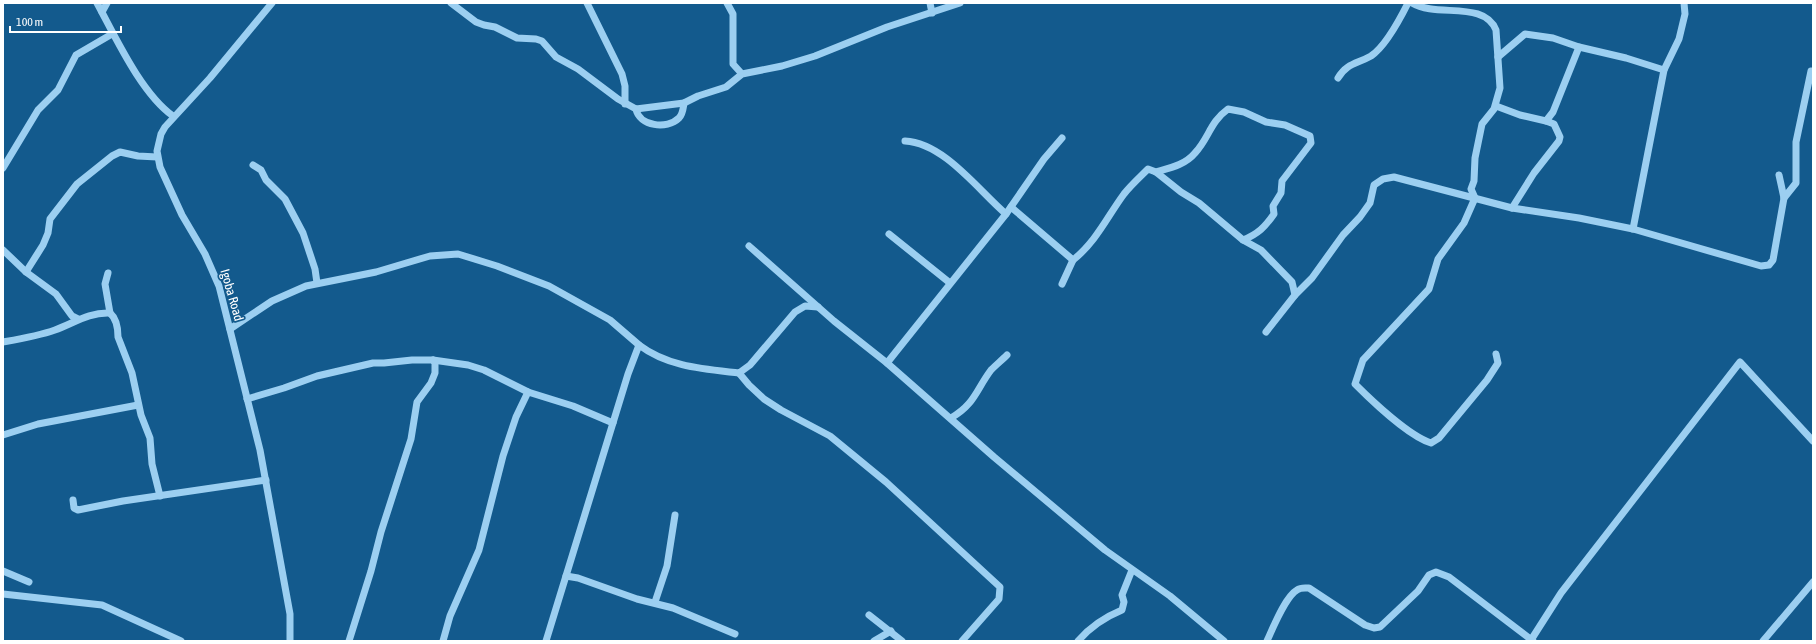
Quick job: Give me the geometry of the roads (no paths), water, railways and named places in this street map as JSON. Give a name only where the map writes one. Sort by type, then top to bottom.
[{"type":"street","points":[[97,3],[112,34],[137,74],[162,108],[173,116]]},
{"type":"street","points":[[102,12],[107,3]]},
{"type":"street","points":[[26,272],[43,245],[48,233],[50,219],[77,184],[112,156],[120,152],[138,156],[157,157],[161,134],[173,116],[210,78],[272,3]]},
{"type":"street","points":[[452,3],[476,22],[495,27],[517,38],[536,39],[542,41],[556,57],[578,69],[625,104],[636,109],[684,103],[698,96],[726,87],[742,74],[782,66],[815,56],[888,27],[960,3]]},
{"type":"street","points":[[587,3],[622,74],[625,86],[625,104]]},
{"type":"street","points":[[727,3],[733,14],[733,64],[730,83]]},
{"type":"street","points":[[930,3],[932,12]]},
{"type":"street","points":[[1338,78],[1343,70],[1372,55],[1396,28],[1408,3]]},
{"type":"street","points":[[1412,3],[1418,6],[1438,10],[1471,12],[1486,16],[1493,22],[1496,30],[1500,88],[1496,106],[1482,124],[1475,158],[1474,181],[1471,189],[1475,198],[1460,230],[1438,259],[1429,290],[1363,360],[1355,384],[1390,416],[1425,441],[1431,443],[1439,438],[1487,380],[1498,363],[1496,354]]},
{"type":"street","points":[[1633,229],[1664,70],[1679,39],[1685,14],[1684,3]]},
{"type":"street","points":[[3,168],[38,110],[58,90],[76,55],[112,34]]},
{"type":"street","points":[[1498,56],[1525,34],[1553,38],[1579,47],[1626,58],[1664,70]]},
{"type":"street","points":[[1546,121],[1553,112],[1579,47]]},
{"type":"street","points":[[733,64],[742,74]]},
{"type":"street","points":[[1784,198],[1796,183],[1796,142],[1811,70]]},
{"type":"street","points":[[636,109],[637,114],[642,120],[652,124],[665,123],[678,119],[683,113],[684,103]]},
{"type":"street","points":[[1496,106],[1520,115],[1554,124],[1560,137],[1559,141],[1534,173],[1512,208]]},
{"type":"street","points":[[1156,172],[1179,166],[1195,153],[1218,116],[1228,109],[1244,112],[1266,122],[1285,124],[1310,136],[1311,143],[1282,181],[1281,193],[1273,206],[1274,214],[1264,228],[1255,235],[1243,240]]},
{"type":"street","points":[[887,363],[1006,214],[1044,159],[1062,138]]},
{"type":"street","points":[[906,141],[916,142],[926,146],[946,159],[972,179],[987,198],[1006,214]]},
{"type":"street","name":"Igoba Road","points":[[157,157],[160,167],[182,215],[212,268],[219,286],[266,480],[290,614],[290,641]]},
{"type":"street","points":[[253,165],[261,170],[266,180],[285,199],[303,233],[315,270],[317,284]]},
{"type":"street","points":[[1062,284],[1073,260],[1087,248],[1124,195],[1148,169],[1156,172],[1181,192],[1199,203],[1243,240],[1261,250],[1292,282],[1295,295]]},
{"type":"street","points":[[1266,332],[1295,295],[1312,278],[1343,235],[1360,217],[1370,203],[1372,190],[1378,182],[1394,177],[1512,208],[1579,218],[1633,229],[1761,266],[1769,265],[1773,260],[1784,198],[1779,175]]},
{"type":"street","points":[[1011,207],[1073,260]]},
{"type":"street","points":[[889,234],[950,283]]},
{"type":"street","points":[[749,246],[819,307],[952,418],[1081,531],[1132,570],[1170,596],[1224,641]]},
{"type":"street","points":[[3,250],[26,272],[56,294],[72,316],[78,319]]},
{"type":"street","points":[[230,329],[272,301],[306,286],[376,272],[430,256],[458,254],[497,266],[549,286],[610,320],[651,355],[680,365],[739,373],[764,399],[781,410],[830,436],[886,482],[997,583],[1001,592],[999,599],[962,641]]},
{"type":"street","points":[[108,273],[105,284],[110,313],[116,322],[118,337],[132,373],[138,404],[150,438],[152,464],[160,496]]},
{"type":"street","points":[[739,373],[750,365],[795,312],[805,306],[819,307]]},
{"type":"street","points":[[3,342],[55,330],[78,319],[100,312],[110,313]]},
{"type":"street","points":[[546,641],[613,423],[639,345]]},
{"type":"street","points":[[952,418],[964,410],[975,397],[992,370],[1007,355]]},
{"type":"street","points":[[247,399],[317,376],[373,363],[433,360],[457,363],[484,370],[528,392],[573,406],[613,423]]},
{"type":"street","points":[[349,641],[371,571],[380,532],[411,439],[417,402],[433,378],[435,363],[433,360]]},
{"type":"street","points":[[1267,641],[1287,601],[1297,590],[1303,587],[1309,588],[1359,621],[1374,628],[1380,627],[1386,623],[1418,591],[1429,575],[1436,572],[1449,577],[1532,640],[1561,593],[1740,362],[1813,441]]},
{"type":"street","points":[[443,641],[450,616],[479,550],[503,456],[516,418],[528,392]]},
{"type":"street","points":[[3,435],[51,421],[138,404]]},
{"type":"street","points":[[73,500],[74,508],[78,510],[266,480]]},
{"type":"street","points":[[655,602],[667,566],[675,515]]},
{"type":"street","points":[[1078,641],[1090,628],[1106,616],[1122,610],[1124,602],[1122,595],[1132,570]]},
{"type":"street","points":[[3,571],[29,582]]},
{"type":"street","points":[[566,576],[578,578],[637,599],[655,602],[679,610],[735,634]]},
{"type":"street","points":[[1763,641],[1813,582]]},
{"type":"street","points":[[3,594],[102,605],[181,641]]},
{"type":"street","points":[[869,615],[902,641]]},
{"type":"street","points":[[874,641],[891,631]]}]
